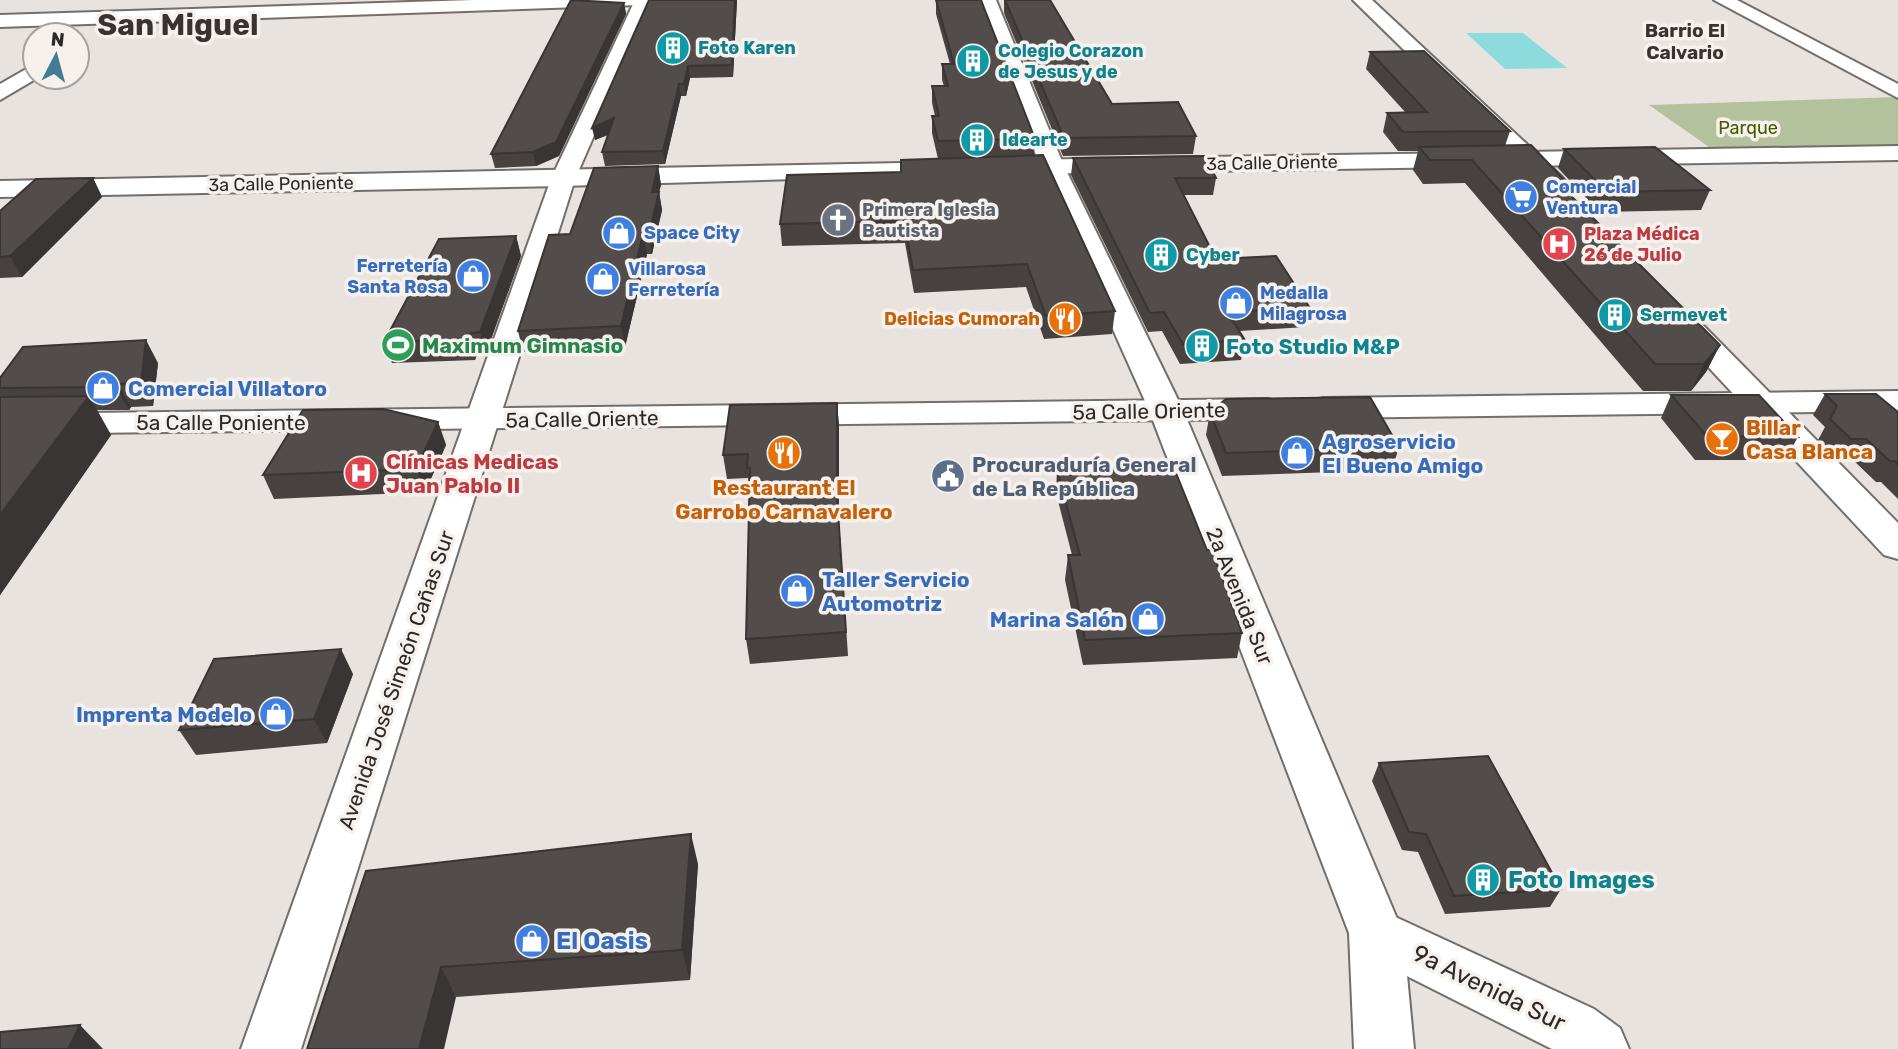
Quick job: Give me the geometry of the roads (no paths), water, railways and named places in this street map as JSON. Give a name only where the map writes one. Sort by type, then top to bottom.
[{"type":"street","points":[[91,30],[139,0]]},
{"type":"street","points":[[0,21],[638,0]]},
{"type":"street","name":"Avenida José Simeón Cañas Sur","points":[[271,1049],[563,179],[644,0]]},
{"type":"street","name":"2a Avenida Sur","points":[[987,0],[1052,166],[1166,410],[1376,933],[1384,1049]]},
{"type":"street","points":[[1362,0],[1532,159],[1569,199]]},
{"type":"street","points":[[1723,0],[1898,92]]},
{"type":"street","points":[[0,94],[21,79]]},
{"type":"street","name":"3a Calle Oriente","points":[[563,179],[1052,166],[1898,153]]},
{"type":"street","name":"3a Calle Poniente","points":[[0,189],[563,179]]},
{"type":"street","points":[[1662,300],[1898,546]]},
{"type":"street","name":"5a Calle Oriente","points":[[484,420],[1898,401]]},
{"type":"street","name":"5a Calle Poniente","points":[[0,424],[484,420]]},
{"type":"street","name":"9a Avenida Sur","points":[[1376,933],[1573,1028],[1600,1049]]},
{"type":"water","points":[[1466,33],[1523,33],[1567,68],[1505,69]]},
{"type":"place","name":"Foto Karen","points":[[673,48]]},
{"type":"place","name":"Colegio Corazon de Jesus y de","points":[[973,61]]},
{"type":"place","name":"Idearte","points":[[977,140]]},
{"type":"place","name":"Comercial Ventura","points":[[1521,197]]},
{"type":"place","name":"Primera Iglesia Bautista","points":[[838,220]]},
{"type":"place","name":"Space City","points":[[619,233]]},
{"type":"place","name":"Plaza Médica 26 de Julio","points":[[1559,244]]},
{"type":"place","name":"Cyber","points":[[1161,255]]},
{"type":"place","name":"Ferretería Santa Rosa","points":[[473,276]]},
{"type":"place","name":"Villarosa Ferretería","points":[[603,279]]},
{"type":"place","name":"Medalla Milagrosa","points":[[1236,303]]},
{"type":"place","name":"Sermevet","points":[[1615,315]]},
{"type":"place","name":"Delicias Cumorah","points":[[1065,319]]},
{"type":"place","name":"Maximum Gimnasio","points":[[398,345]]},
{"type":"place","name":"Foto Studio M&P","points":[[1202,346]]},
{"type":"place","name":"Comercial Villatoro","points":[[103,388]]},
{"type":"place","name":"Billar Casa Blanca","points":[[1722,439]]},
{"type":"place","name":"Restaurant El Garrobo Carnavalero","points":[[784,453]]},
{"type":"place","name":"Agroservicio El Bueno Amigo","points":[[1297,453]]},
{"type":"place","name":"Clínicas Medicas Juan Pablo II","points":[[361,473]]},
{"type":"place","name":"Procuraduría General de La República","points":[[948,476]]},
{"type":"place","name":"Taller Servicio Automotriz","points":[[797,591]]},
{"type":"place","name":"Marina Salón","points":[[1148,619]]},
{"type":"place","name":"Imprenta Modelo","points":[[276,714]]},
{"type":"place","name":"Foto Images","points":[[1483,880]]},
{"type":"place","name":"El Oasis","points":[[532,941]]},
{"type":"district","name":"San Miguel","points":[[178,25]]},
{"type":"district","name":"Barrio El Calvario","points":[[1685,41]]},
{"type":"park label","name":"Parque","points":[[1748,128]]}]
